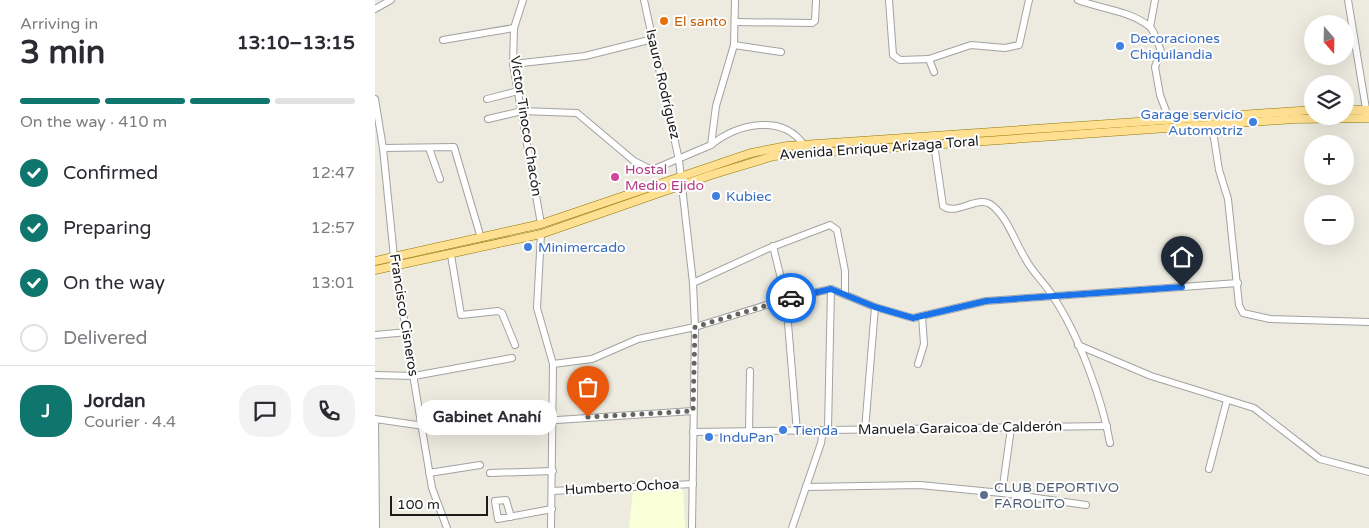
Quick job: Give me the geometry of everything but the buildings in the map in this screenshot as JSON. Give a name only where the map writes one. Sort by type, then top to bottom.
[{"type":"main road","name":"Avenida Enrique Arízaga Toral","points":[[375,261],[541,224],[751,152],[804,145],[1304,111]]},
{"type":"main road","points":[[1354,112],[1368,114]]},
{"type":"main road","name":"Avenida Enrique Arízaga Toral","points":[[375,270],[451,256],[541,234],[773,156],[1368,114]]},
{"type":"street","points":[[375,10],[391,0]]},
{"type":"street","name":"Víctor Tinoco Chacón","points":[[523,0],[514,28],[513,64],[541,224]]},
{"type":"street","name":"Isauro Rodríguez","points":[[644,0],[679,160],[693,283],[695,327],[692,528]]},
{"type":"street","points":[[711,145],[716,106],[734,45],[735,0]]},
{"type":"street","points":[[735,22],[812,23],[815,21],[816,0]]},
{"type":"street","points":[[889,0],[893,55],[899,60],[929,59],[971,45],[1005,48],[1019,45],[1029,0]]},
{"type":"street","points":[[1078,0],[1091,5],[1111,8],[1150,27]]},
{"type":"street","points":[[1155,0],[1150,27],[1161,51],[1155,67],[1160,95],[1169,119]]},
{"type":"street","points":[[1347,0],[1368,114]]},
{"type":"street","points":[[443,40],[514,28]]},
{"type":"street","points":[[513,64],[585,56],[653,39]]},
{"type":"street","points":[[734,45],[781,52]]},
{"type":"street","points":[[929,59],[933,72]]},
{"type":"street","points":[[487,99],[518,90]]},
{"type":"street","name":"Francisco Cisneros","points":[[375,102],[383,148],[395,266],[408,332],[429,473],[432,488],[447,528]]},
{"type":"street","points":[[488,119],[522,111],[581,115],[643,167],[652,170],[711,145],[729,132],[760,125],[777,125],[798,136],[804,145]]},
{"type":"street","points":[[1212,125],[1219,170],[1228,198],[1239,306],[1243,313],[1270,319],[1369,322]]},
{"type":"street","points":[[934,144],[943,206],[950,209],[984,202],[991,205],[1000,214],[1026,261],[1053,296],[1078,345],[1107,426],[1111,443]]},
{"type":"street","points":[[383,148],[454,147],[481,238]]},
{"type":"street","points":[[429,148],[439,179]]},
{"type":"street","points":[[693,283],[773,246],[829,225],[837,230],[845,271],[845,295]]},
{"type":"street","points":[[541,234],[537,308],[553,364],[551,528]]},
{"type":"street","points":[[773,246],[786,299],[797,432]]},
{"type":"street","points":[[451,256],[461,315],[498,311],[501,313],[515,345]]},
{"type":"street","points":[[553,364],[592,359],[626,342],[695,327],[786,299],[831,289],[875,307],[913,318],[986,301],[1238,283]]},
{"type":"street","points":[[791,528],[826,430],[831,289]]},
{"type":"street","points":[[865,430],[875,307]]},
{"type":"street","points":[[918,364],[924,344],[922,316]]},
{"type":"street","points":[[375,335],[408,332]]},
{"type":"street","points":[[1078,345],[1151,376],[1254,408],[1319,459],[1369,472]]},
{"type":"street","points":[[375,375],[415,376],[511,358]]},
{"type":"street","points":[[749,432],[750,371]]},
{"type":"street","points":[[1209,469],[1227,400]]},
{"type":"street","points":[[376,528],[375,418],[438,428],[693,411]]},
{"type":"street","name":"Manuela Garaicoa de Calderón","points":[[693,432],[797,432],[1107,426]]},
{"type":"street","points":[[1003,492],[1011,428]]},
{"type":"street","points":[[429,473],[480,465]]},
{"type":"street","points":[[490,472],[553,471]]},
{"type":"street","name":"Humberto Ochoa","points":[[552,491],[693,484]]},
{"type":"street","points":[[806,487],[919,485],[1003,492],[1085,505]]},
{"type":"street","points":[[511,517],[552,510]]},
{"type":"shaded area","points":[[683,489],[685,528],[629,528],[633,490]]},
{"type":"way so far","points":[[588,417],[693,411],[695,327],[791,298]]},
{"type":"place","name":"El santo","points":[[664,21]]},
{"type":"place","name":"Decoraciones Chiquilandia","points":[[1120,46]]},
{"type":"place","name":"Garage servicio Automotriz","points":[[1253,122]]},
{"type":"place","name":"Hostal Medio Ejido","points":[[615,177]]},
{"type":"place","name":"Kubiec","points":[[716,196]]},
{"type":"place","name":"Minimercado","points":[[528,247]]},
{"type":"place","name":"Gabinet Anahí","points":[[588,417]]},
{"type":"place","name":"Tienda","points":[[783,430]]},
{"type":"place","name":"InduPan","points":[[709,437]]},
{"type":"place","name":"CLUB DEPORTIVO FAROLITO","points":[[984,495]]},
{"type":"route","points":[[791,298],[831,289],[875,307],[913,318],[986,301],[1182,287]]}]
